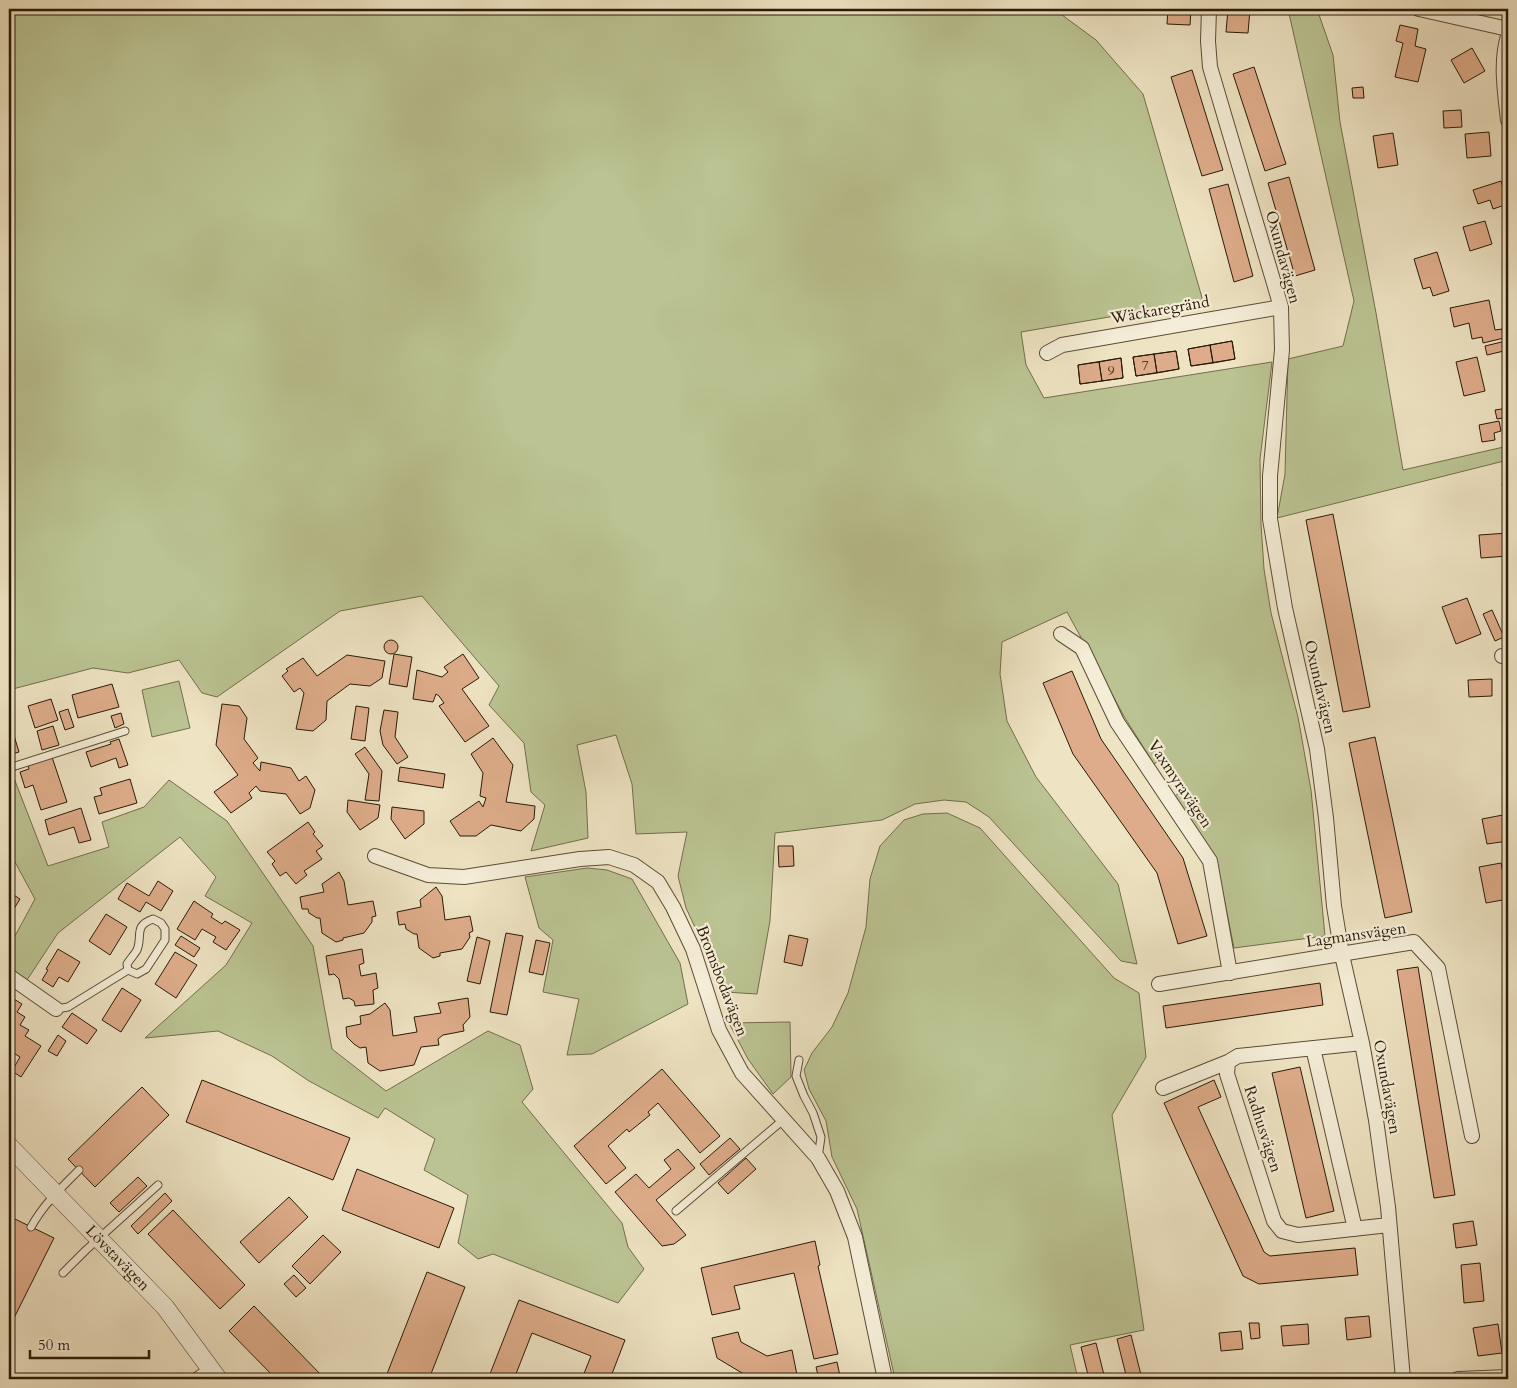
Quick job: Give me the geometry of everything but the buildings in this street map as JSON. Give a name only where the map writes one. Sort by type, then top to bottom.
[{"type":"street","name":"Oxundavägen","points":[[1209,9],[1208,41],[1210,67],[1281,307],[1282,350],[1270,476],[1270,519],[1284,608],[1317,750],[1326,818],[1334,906],[1342,955],[1362,1043],[1376,1120],[1389,1225],[1403,1379]]},
{"type":"street","points":[[1419,9],[1508,29]]},
{"type":"street","points":[[1508,36],[1504,48],[1504,66],[1508,120]]},
{"type":"street","name":"Wäckaregränd","points":[[1047,353],[1062,345],[1281,307]]},
{"type":"street","name":"Vaxmyravägen","points":[[1060,634],[1082,648],[1117,722],[1210,862],[1230,973]]},
{"type":"street","name":"Bromsbodavägen","points":[[375,856],[428,875],[464,877],[609,857],[634,865],[658,882],[673,907],[693,949],[719,1030],[742,1073],[818,1158],[837,1191],[855,1237],[883,1379]]},
{"type":"street","name":"Lagmansvägen","points":[[1158,984],[1414,942],[1438,968],[1472,1136]]},
{"type":"street","points":[[9,976],[56,1010]]},
{"type":"street","points":[[1163,1088],[1228,1062],[1238,1056],[1362,1043]]},
{"type":"street","points":[[1313,1048],[1354,1229]]},
{"type":"street","name":"Radhusvägen","points":[[1228,1062],[1227,1074],[1274,1221],[1282,1231],[1298,1235],[1389,1225]]},
{"type":"street","name":"Lövstavägen","points":[[10,1149],[100,1238],[165,1306],[213,1373]]},
{"type":"street","points":[[1458,1379],[1508,1377]]},
{"type":"lane","points":[[9,768],[125,731]]},
{"type":"lane","points":[[153,919],[161,923],[165,929],[165,940],[146,969],[137,974],[128,970],[127,964],[137,949],[139,931],[145,922],[153,919]]},
{"type":"lane","points":[[56,1010],[68,1007],[128,970]]},
{"type":"lane","points":[[799,1060],[796,1076],[813,1113],[821,1137],[818,1158]]},
{"type":"lane","points":[[676,1211],[783,1120]]},
{"type":"lane","points":[[31,1227],[41,1210],[79,1170]]},
{"type":"lane","points":[[63,1273],[158,1185]]},
{"type":"lane","points":[[192,1379],[213,1373]]},
{"type":"green space","points":[[9,9],[1054,9],[1096,40],[1143,94],[1203,301],[1021,332],[1026,365],[1044,398],[1272,362],[1260,459],[1264,569],[1271,613],[1298,717],[1311,790],[1325,936],[1234,948],[1216,859],[1175,796],[1186,788],[1165,757],[1154,764],[1125,718],[1067,612],[1002,642],[1000,674],[1007,721],[1036,777],[1118,884],[1137,964],[1121,961],[989,817],[966,802],[944,800],[915,804],[882,820],[775,833],[770,921],[757,994],[725,992],[686,908],[678,876],[687,832],[636,834],[632,784],[616,735],[577,745],[586,792],[588,838],[531,851],[545,805],[531,792],[524,743],[489,705],[499,686],[422,596],[340,611],[217,697],[202,693],[179,660],[128,673],[93,668],[9,690]]},
{"type":"green space","points":[[1288,9],[1317,9],[1333,55],[1340,122],[1403,470],[1508,446],[1508,460],[1277,518],[1285,474],[1288,359],[1343,346],[1354,301]]},
{"type":"green space","points":[[179,681],[190,728],[152,737],[142,690]]},
{"type":"green space","points":[[12,773],[48,866],[109,847],[102,822],[144,807],[169,780],[227,821],[313,946],[332,1049],[386,1091],[488,1031],[520,1045],[533,1089],[522,1102],[622,1223],[628,1247],[644,1269],[618,1303],[493,1254],[478,1259],[458,1243],[468,1195],[424,1170],[435,1139],[385,1108],[378,1118],[309,1081],[272,1056],[218,1031],[145,1038],[226,965],[252,923],[205,896],[216,877],[180,837],[58,933],[27,980],[9,967],[9,947],[35,899],[9,851],[9,774]]},
{"type":"green space","points":[[947,813],[980,828],[1114,978],[1139,993],[1146,1057],[1112,1115],[1144,1330],[1070,1345],[1078,1379],[895,1379],[857,1209],[832,1157],[826,1121],[809,1089],[804,1070],[812,1053],[832,1027],[848,993],[866,927],[870,879],[880,846],[904,820],[923,814]]},
{"type":"green space","points":[[587,868],[607,870],[632,879],[680,963],[688,1004],[592,1054],[567,1055],[579,999],[543,992],[553,940],[539,928],[525,877]]},
{"type":"green space","points":[[790,1022],[791,1077],[773,1094],[748,1059],[729,1023]]}]
